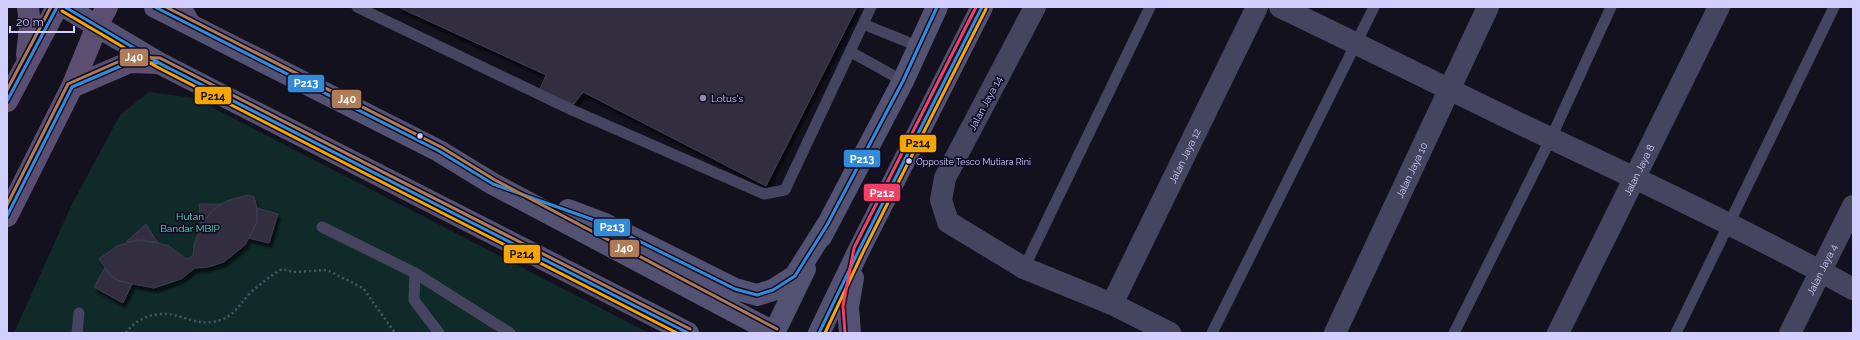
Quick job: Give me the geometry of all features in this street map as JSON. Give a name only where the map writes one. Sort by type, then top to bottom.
[{"type":"main road","points":[[26,62],[30,26],[28,7]]},
{"type":"main road","points":[[7,101],[26,62],[57,7]]},
{"type":"main road","points":[[65,7],[159,63],[688,333]]},
{"type":"main road","points":[[7,216],[72,87],[97,26],[107,7]]},
{"type":"main road","points":[[155,7],[184,15],[439,151],[493,184],[774,333],[827,225],[904,81],[937,7]]},
{"type":"main road","points":[[819,333],[859,250],[982,7]]},
{"type":"main road","points":[[72,87],[130,62],[159,63]]},
{"type":"main road","points":[[493,184],[605,224],[735,289],[757,294],[773,290],[795,276],[827,225]]},
{"type":"main road","points":[[850,333],[848,307],[859,250]]},
{"type":"street","name":"Jalan Jaya 14","points":[[1024,268],[948,222],[941,200],[945,178],[1035,7]]},
{"type":"street","name":"Jalan Jaya 12","points":[[1112,304],[1257,7]]},
{"type":"street","points":[[1280,7],[1449,87],[1551,138],[1635,176],[1730,224],[1853,290]]},
{"type":"street","name":"Jalan Jaya 10","points":[[1335,333],[1449,87],[1488,7]]},
{"type":"street","name":"Jalan Jaya 8","points":[[1558,333],[1719,7]]},
{"type":"street","name":"Jalan Jaya 4","points":[[1790,333],[1853,206]]},
{"type":"street","points":[[1024,268],[1112,304],[1170,333]]},
{"type":"lane","points":[[356,7],[572,110],[764,194],[785,190],[872,7]]},
{"type":"lane","points":[[1024,268],[1150,7]]},
{"type":"lane","points":[[1212,333],[1374,7]]},
{"type":"lane","points":[[1454,333],[1551,138],[1612,7]]},
{"type":"lane","points":[[1676,333],[1834,7]]},
{"type":"lane","points":[[863,24],[920,47]]},
{"type":"lane","points":[[851,52],[904,81]]},
{"type":"lane","points":[[322,227],[415,273],[510,333]]},
{"type":"lane","points":[[415,273],[414,300],[439,333]]},
{"type":"lane","points":[[77,333],[79,313]]},
{"type":"path","points":[[126,333],[142,318],[155,314],[173,315],[198,322],[213,322],[232,315],[250,294],[270,276],[282,269],[293,272],[327,270],[363,288],[395,333]]},
{"type":"green space","name":"Hutan Bandar MBIP","points":[[149,92],[194,98],[649,333],[14,333],[71,206],[120,115]]},
{"type":"building","name":"Lotus's","points":[[398,7],[857,7],[766,186],[583,92],[574,104],[539,91],[546,75]]},
{"type":"building","points":[[248,195],[254,197],[257,208],[257,222],[245,245],[224,262],[208,267],[195,268],[181,279],[154,288],[119,281],[111,276],[99,259],[117,246],[137,240],[169,246],[186,259],[193,256],[194,245],[201,225],[213,210],[226,201]]},
{"type":"building","points":[[199,204],[222,204],[213,210],[201,225]]},
{"type":"building","points":[[257,208],[278,214],[269,243],[249,238],[257,222]]},
{"type":"building","points":[[146,224],[158,243],[143,240],[126,242]]},
{"type":"building","points":[[105,268],[111,276],[119,281],[132,284],[123,303],[94,287]]},
{"type":"transit line","name":"J40","points":[[7,90],[51,7]]},
{"type":"transit line","name":"P213","points":[[7,101],[57,7]]},
{"type":"transit line","name":"P213","points":[[65,7],[168,68]]},
{"type":"transit line","name":"P213","points":[[155,7],[439,151],[493,184],[605,224],[735,289],[757,295],[773,290],[795,276],[827,225],[903,81],[937,7]]},
{"type":"transit line","name":"J40","points":[[166,7],[441,147],[495,180],[777,329]]},
{"type":"transit line","name":"P212","points":[[845,333],[843,306],[854,248],[976,7]]},
{"type":"transit line","name":"P213","points":[[819,333],[859,250],[982,7]]},
{"type":"transit line","name":"P214","points":[[825,333],[863,252],[986,9]]},
{"type":"transit line","name":"P214","points":[[62,11],[157,67],[677,333]]},
{"type":"transit line","name":"J40","points":[[7,205],[68,84],[129,57],[160,58],[690,329]]},
{"type":"transit line","name":"P213","points":[[7,216],[72,87],[130,62],[159,63],[688,333]]},
{"type":"place","name":"Lotus's","points":[[703,98]]},
{"type":"place","name":"Opposite Tesco Mutiara Rini","points":[[909,161]]}]
